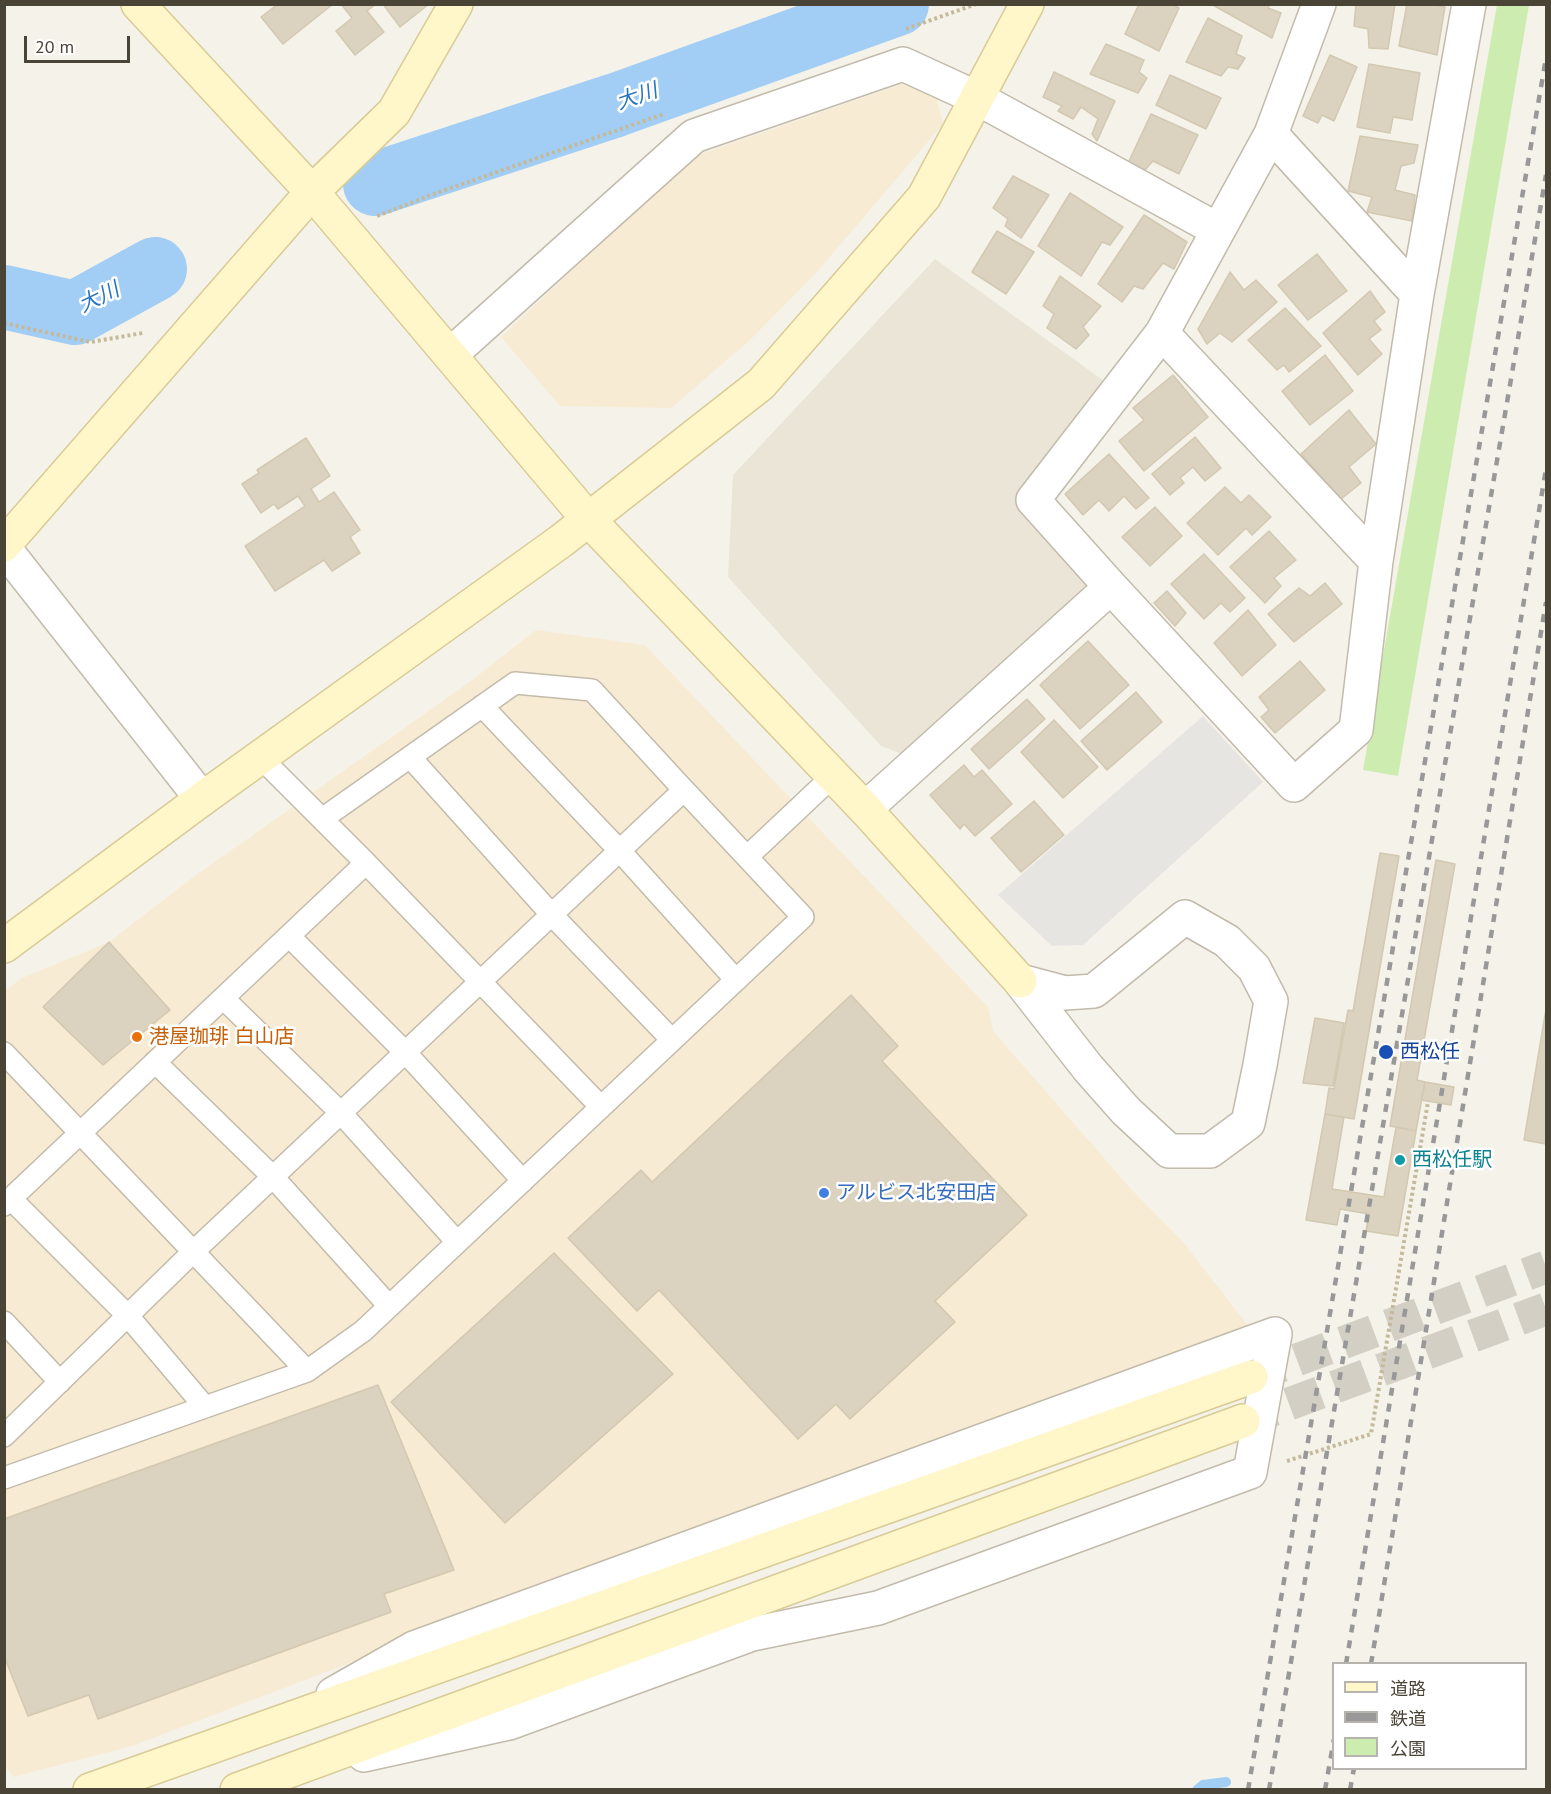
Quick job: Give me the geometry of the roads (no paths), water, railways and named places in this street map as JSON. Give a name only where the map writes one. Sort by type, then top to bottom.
[{"type":"street","points":[[138,4],[312,192],[588,519],[865,809],[1020,981],[1088,1068],[1126,1111],[1168,1151],[1210,1151],[1248,1123],[1271,1001],[1254,968],[1227,941],[1185,916],[1094,991],[1065,993],[1020,981]]},
{"type":"street","points":[[202,798],[4,546],[312,192],[394,112],[456,4]]},
{"type":"street","points":[[4,946],[202,798],[588,519],[761,384],[924,197],[1027,4]]},
{"type":"street","points":[[1319,4],[1271,134],[1161,333],[1033,500],[1294,784],[1356,730],[1376,561],[1417,294],[1469,4]]},
{"type":"street","points":[[450,355],[694,136],[903,64],[977,98],[1218,230]]},
{"type":"street","points":[[1271,134],[1417,294]]},
{"type":"street","points":[[1161,333],[1376,561]]},
{"type":"street","points":[[865,809],[1111,587]]},
{"type":"street","points":[[289,1772],[509,1722],[752,1634],[878,1608],[1250,1472],[1275,1334],[414,1648],[294,1716]]},
{"type":"street","points":[[90,1790],[1251,1377]]},
{"type":"street","points":[[237,1790],[1243,1421]]},
{"type":"lane","points":[[4,1478],[307,1371],[363,1330],[803,917],[592,690],[515,683],[322,819]]},
{"type":"lane","points":[[482,706],[619,850],[736,980]]},
{"type":"lane","points":[[260,757],[481,981],[601,1107]]},
{"type":"lane","points":[[410,757],[551,914],[672,1040]]},
{"type":"lane","points":[[747,857],[833,776]]},
{"type":"lane","points":[[4,1437],[193,1252],[684,790]]},
{"type":"lane","points":[[205,1407],[128,1316],[8,1202],[366,863]]},
{"type":"lane","points":[[289,936],[405,1052],[523,1181]]},
{"type":"lane","points":[[223,998],[341,1113],[457,1242]]},
{"type":"lane","points":[[4,1053],[307,1371]]},
{"type":"lane","points":[[155,1062],[273,1177],[389,1306]]},
{"type":"lane","points":[[4,1322],[60,1382]]},
{"type":"waterway","name":"大川","points":[[375,184],[616,105],[897,4]]},
{"type":"waterway","name":"大川","points":[[4,297],[75,313],[155,269]]},
{"type":"waterway","points":[[1197,1790],[1203,1785],[1226,1782]]},
{"type":"tunnel","points":[[1251,1377],[1546,1267]]},
{"type":"tunnel","points":[[1243,1421],[1546,1309]]},
{"type":"railway","points":[[1248,1790],[1546,58]]},
{"type":"railway","points":[[1269,1790],[1546,175]]},
{"type":"railway","points":[[1346,1662],[1546,469]]},
{"type":"railway","points":[[1371,1662],[1546,602]]},
{"type":"railway","points":[[1325,1790],[1332,1750]]},
{"type":"railway","points":[[1350,1790],[1354,1770]]},
{"type":"place","name":"港屋珈琲 白山店","points":[[137,1037]]},
{"type":"place","name":"西松任","points":[[1386,1052]]},
{"type":"place","name":"西松任駅","points":[[1400,1160]]},
{"type":"place","name":"アルビス北安田店","points":[[824,1193]]}]
